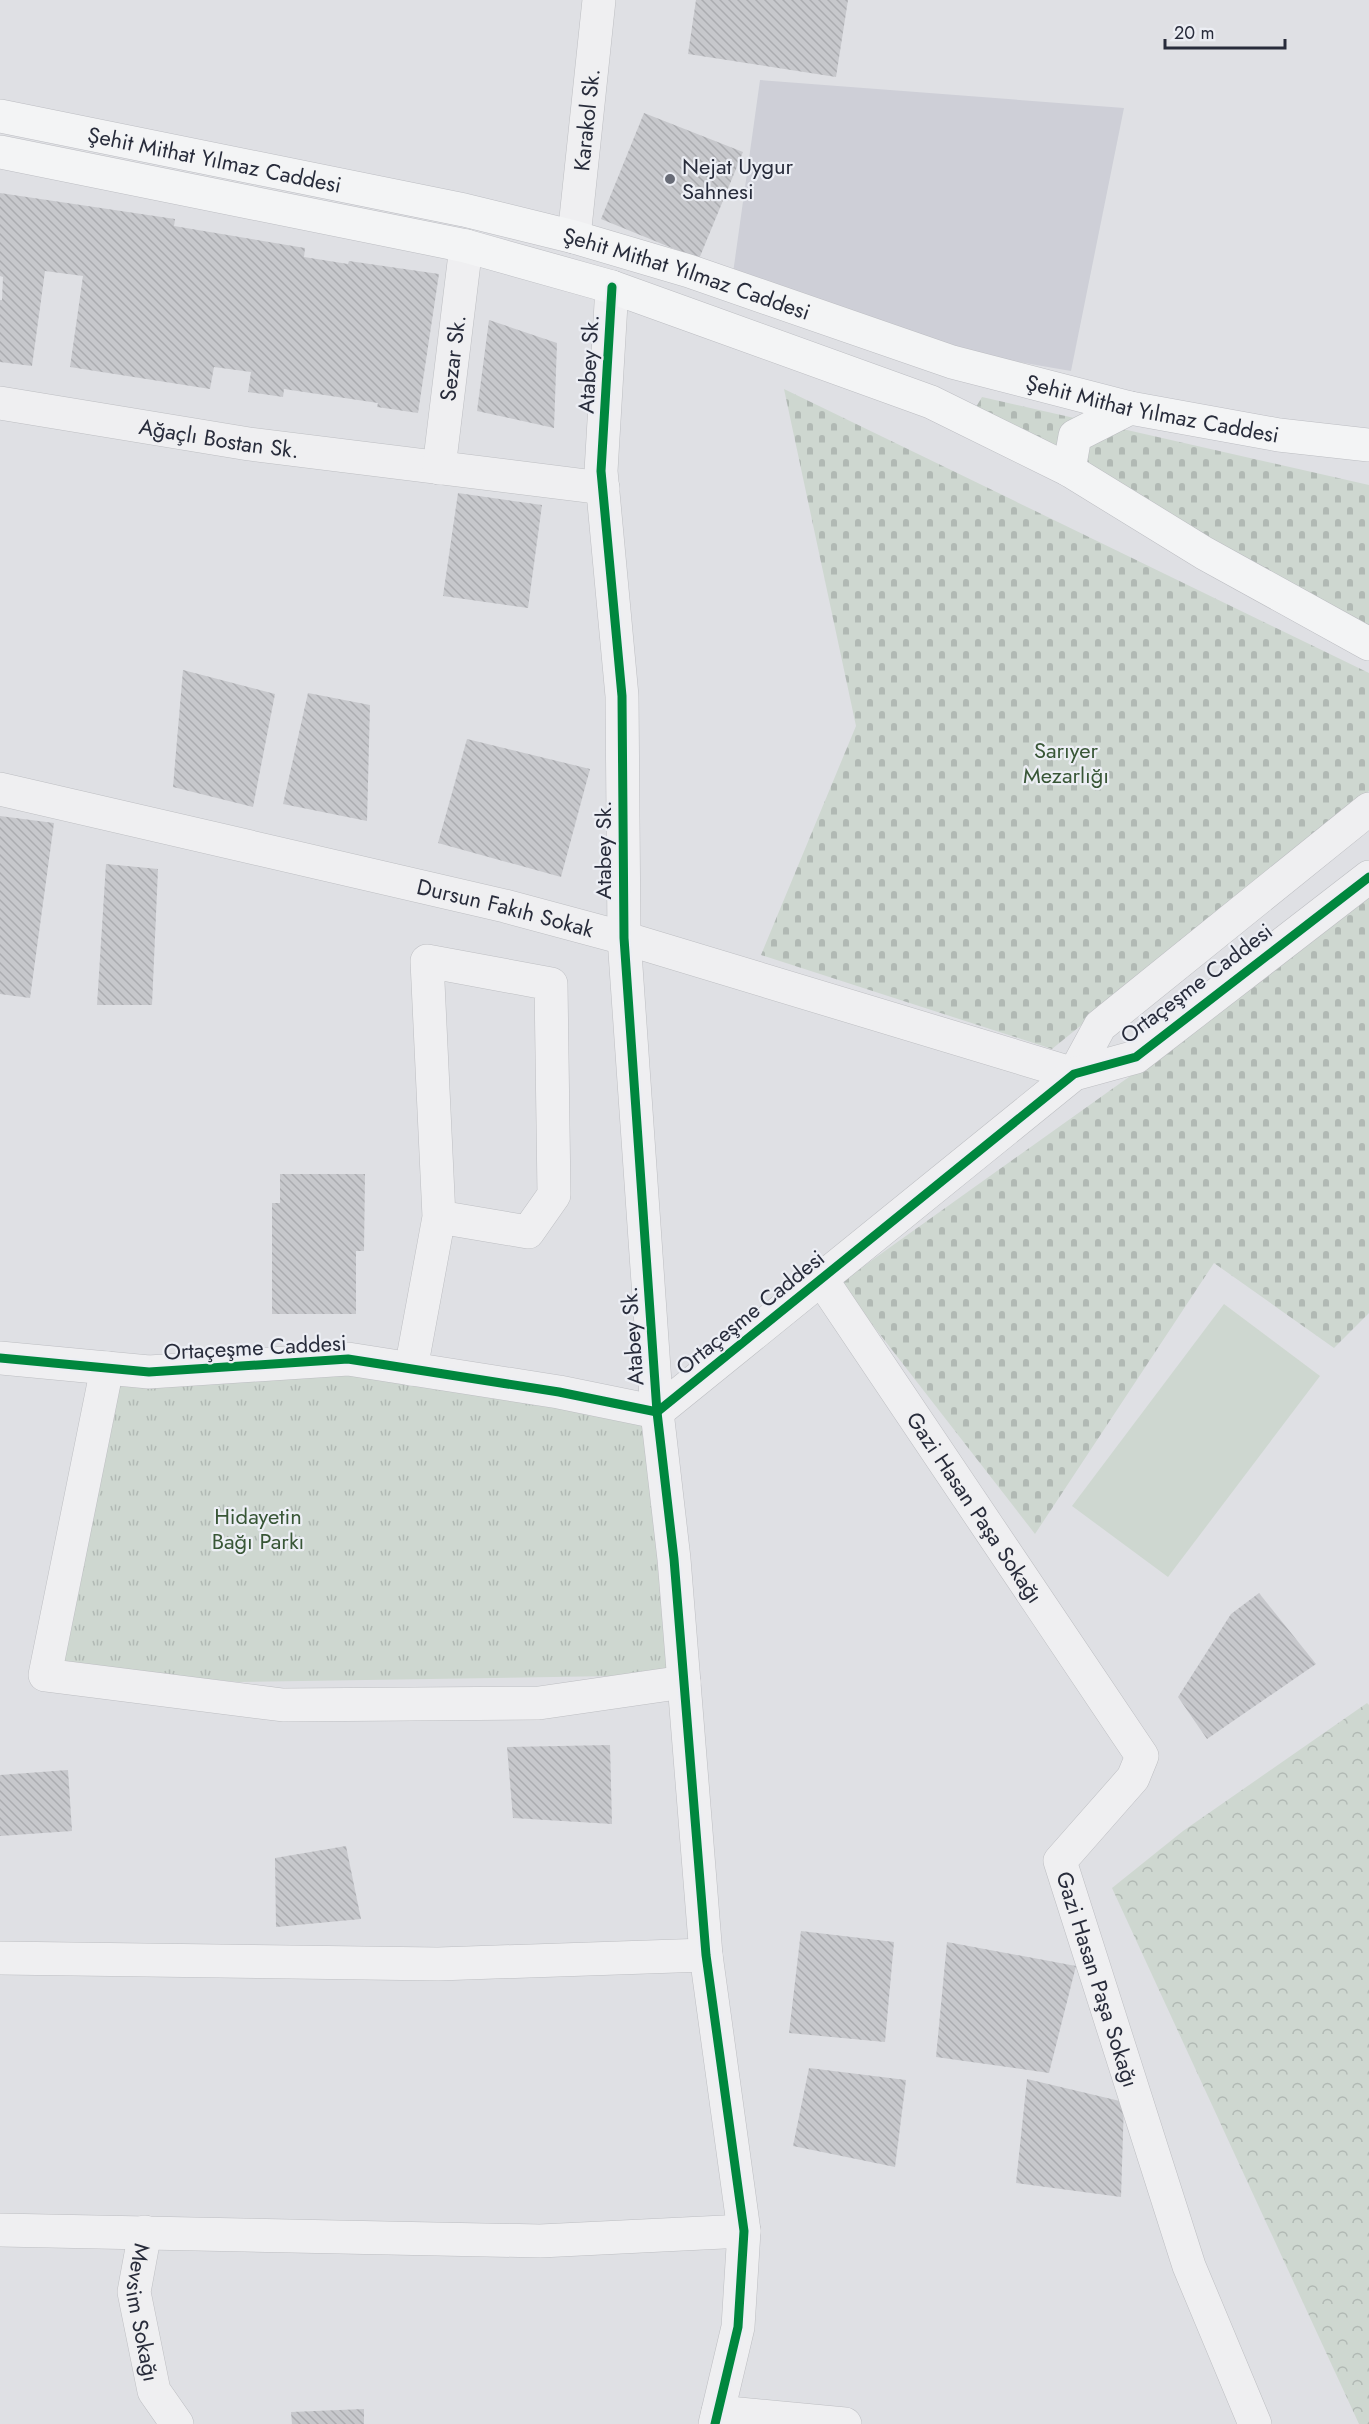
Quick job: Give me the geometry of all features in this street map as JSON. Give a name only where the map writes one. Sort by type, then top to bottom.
[{"type":"main road","name":"Şehit Mithat Yılmaz Caddesi","points":[[0,116],[464,210],[574,237],[689,271],[952,362],[1130,408],[1280,435],[1369,445]]},
{"type":"main road","name":"Şehit Mithat Yılmaz Caddesi","points":[[0,152],[466,246],[612,287],[931,402],[1069,470],[1204,553],[1369,644]]},
{"type":"main road","points":[[1069,470],[1075,436],[1130,408]]},
{"type":"street","name":"Karakol Sk.","points":[[574,237],[599,0]]},
{"type":"street","name":"Sezar Sk.","points":[[439,468],[466,246]]},
{"type":"street","name":"Atabey Sk.","points":[[612,287],[601,471],[622,696],[624,938],[657,1412],[674,1558],[706,1955],[744,2231],[738,2327],[717,2418]]},
{"type":"street","name":"Ağaçlı Bostan Sk.","points":[[0,402],[249,444],[603,488]]},
{"type":"street","name":"Dursun Fakıh Sokak","points":[[0,789],[493,903],[624,938],[1074,1074]]},
{"type":"street","points":[[1074,1074],[1100,1026],[1369,809]]},
{"type":"street","name":"Ortaçeşme Caddesi","points":[[0,1358],[150,1372],[348,1359],[559,1392],[657,1412],[1074,1074],[1137,1057],[1369,877]]},
{"type":"street","points":[[411,1369],[439,1216],[427,961],[551,984],[554,1195],[528,1232],[439,1216]]},
{"type":"street","name":"Gazi Hasan Paşa Sokağı","points":[[822,1280],[1142,1756],[1133,1778],[1060,1861],[1189,2266],[1255,2424]]},
{"type":"street","points":[[107,1368],[45,1675],[283,1705],[539,1703],[684,1682]]},
{"type":"street","points":[[0,1958],[438,1964],[706,1955]]},
{"type":"street","points":[[0,2230],[540,2241],[744,2231]]},
{"type":"street","name":"Mevsim Sokağı","points":[[145,2232],[134,2292],[154,2391],[177,2424]]},
{"type":"street","points":[[717,2418],[845,2424]]},
{"type":"shaded area","points":[[760,80],[1124,108],[1071,371],[916,344],[733,273]]},
{"type":"green space","name":"Sarıyer Mezarlığı","points":[[784,389],[1369,673],[1369,791],[1052,1049],[761,955],[856,726]]},
{"type":"green space","points":[[982,397],[1369,485],[1369,638],[961,432]]},
{"type":"green space","points":[[1369,883],[1369,1313],[1334,1348],[1214,1263],[1035,1534],[840,1283],[1178,1042]]},
{"type":"green space","points":[[1224,1304],[1320,1376],[1168,1577],[1072,1506]]},
{"type":"green space","name":"Hidayetin Bağı Parkı","points":[[364,1375],[649,1419],[675,1675],[238,1682],[63,1665],[119,1378]]},
{"type":"green space","points":[[1367,1703],[1369,1705],[1369,2424],[1359,2424],[1112,1888],[1183,1831]]},
{"type":"building","points":[[696,0],[848,0],[836,77],[688,54]]},
{"type":"building","points":[[644,113],[743,152],[699,259],[601,219]]},
{"type":"building","points":[[0,193],[175,219],[174,226],[305,248],[304,257],[439,274],[418,413],[377,407],[378,403],[284,389],[283,397],[248,392],[251,372],[214,367],[210,389],[70,367],[83,276],[45,271],[32,366],[0,362],[0,300],[2,300],[3,277],[0,276]]},
{"type":"building","points":[[489,320],[557,343],[554,428],[477,411]]},
{"type":"building","points":[[458,493],[542,505],[528,608],[443,596]]},
{"type":"building","points":[[183,670],[275,694],[253,807],[173,787]]},
{"type":"building","points":[[308,693],[370,705],[367,821],[283,804]]},
{"type":"building","points":[[467,739],[590,769],[561,877],[438,843]]},
{"type":"building","points":[[0,816],[54,823],[30,998],[0,994]]},
{"type":"building","points":[[106,864],[158,869],[152,1005],[97,1005]]},
{"type":"building","points":[[280,1174],[365,1174],[364,1251],[356,1251],[356,1314],[272,1314],[272,1203],[280,1203]]},
{"type":"building","points":[[1259,1593],[1316,1664],[1207,1739],[1178,1697],[1231,1614]]},
{"type":"building","points":[[610,1745],[612,1824],[513,1818],[507,1747]]},
{"type":"building","points":[[68,1770],[72,1831],[0,1836],[0,1775]]},
{"type":"building","points":[[346,1846],[361,1919],[276,1927],[275,1858]]},
{"type":"building","points":[[801,1931],[894,1942],[885,2042],[789,2033]]},
{"type":"building","points":[[947,1942],[1076,1966],[1049,2073],[936,2057]]},
{"type":"building","points":[[809,2068],[906,2080],[895,2167],[793,2146]]},
{"type":"building","points":[[1027,2079],[1124,2102],[1121,2197],[1016,2183]]},
{"type":"building","points":[[364,2409],[364,2424],[292,2424],[291,2412]]},
{"type":"cycle path","points":[[612,287],[601,471],[622,696],[624,938],[657,1412],[674,1559],[706,1955],[744,2231],[738,2327],[715,2424]]},
{"type":"cycle path","points":[[0,1358],[149,1372],[348,1359],[559,1392],[657,1412],[1074,1074],[1136,1057],[1369,877]]},
{"type":"place","name":"Nejat Uygur Sahnesi","points":[[670,179]]}]
